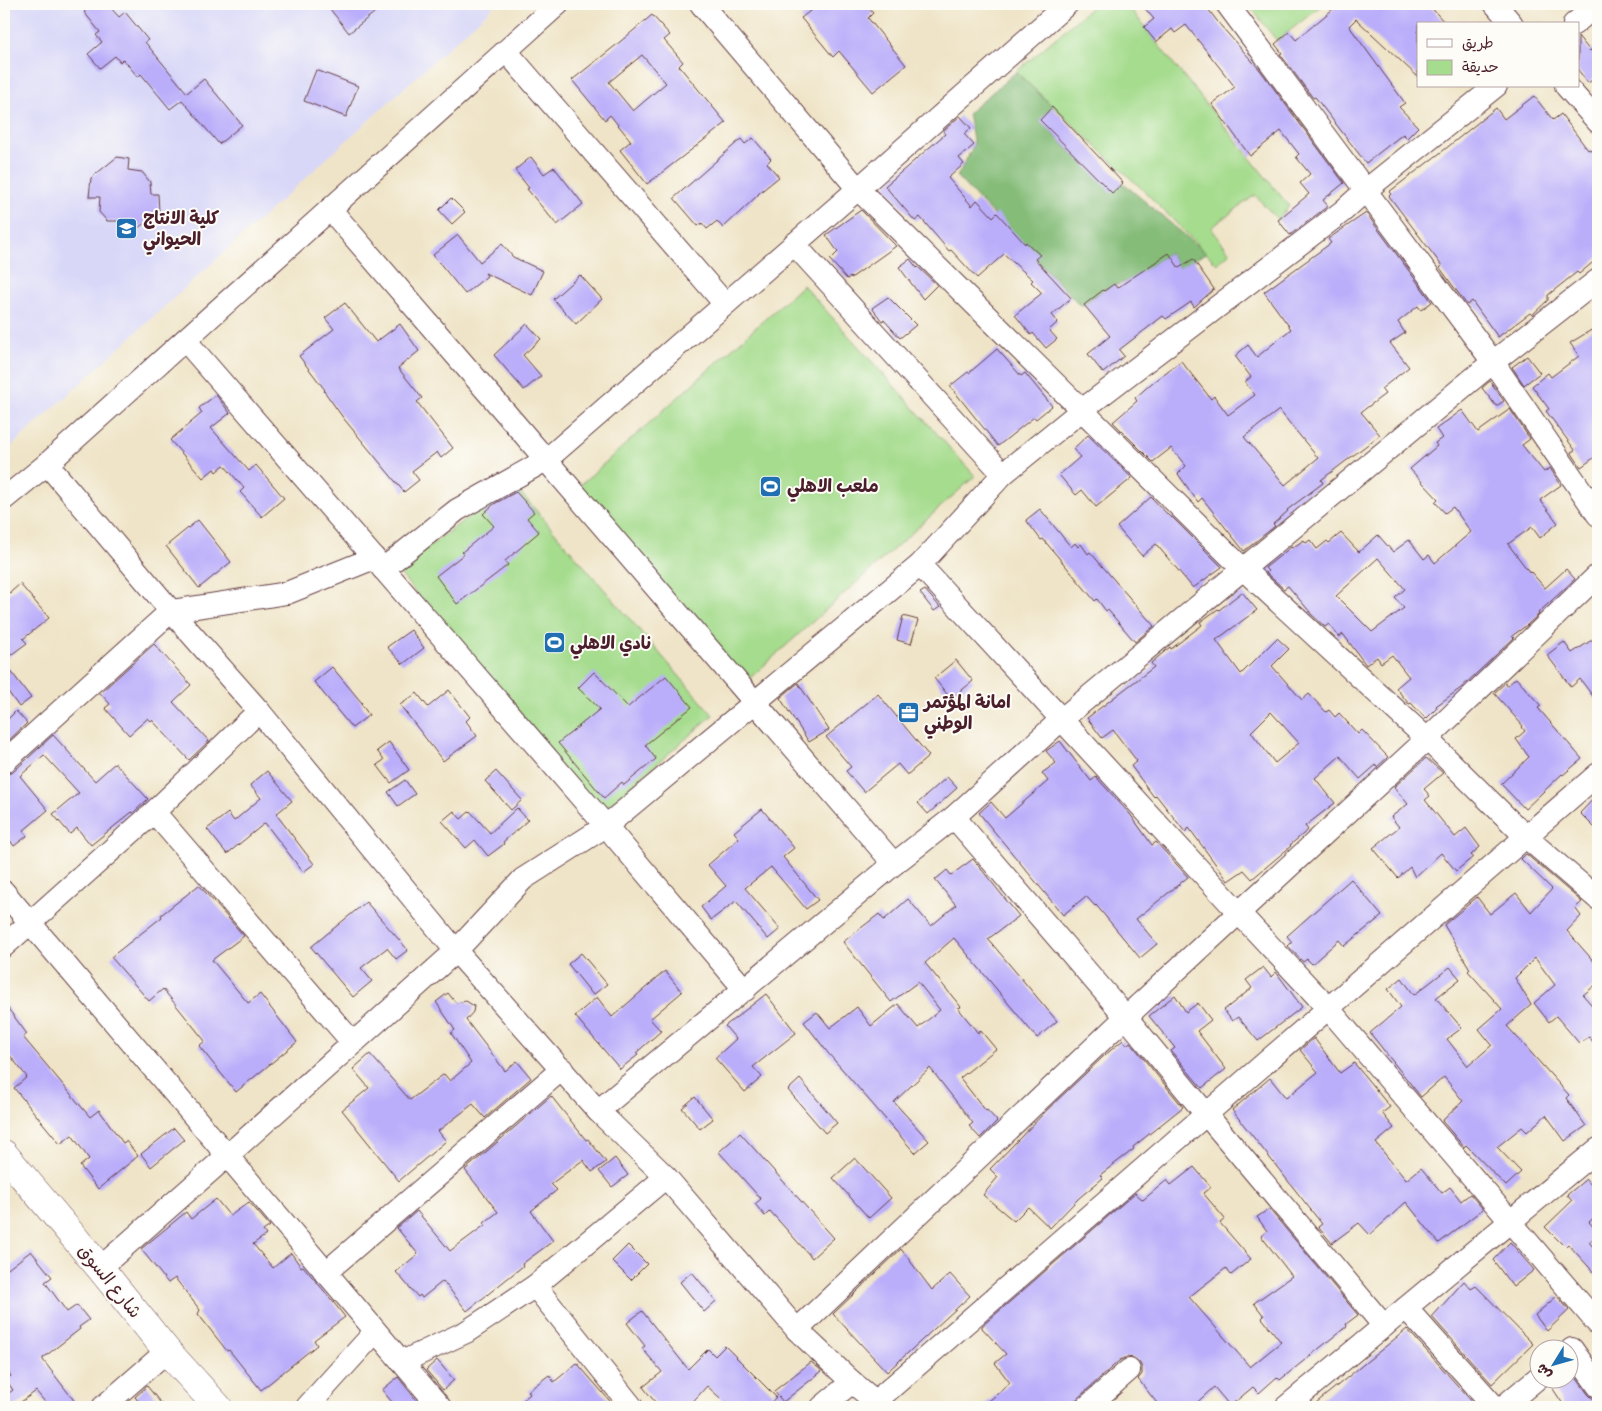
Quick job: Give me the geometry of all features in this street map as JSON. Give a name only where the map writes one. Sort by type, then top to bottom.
[{"type":"street","points":[[4,499],[47,464],[558,4]]},
{"type":"street","points":[[701,4],[858,189],[1243,569],[1427,739],[1526,837],[1598,899]]},
{"type":"street","points":[[4,762],[171,611],[287,593],[378,563],[457,510],[546,460],[1068,4]]},
{"type":"street","points":[[1227,4],[1493,362],[1598,515]]},
{"type":"street","points":[[1496,4],[1510,22]]},
{"type":"street","points":[[1576,22],[1598,4]]},
{"type":"street","points":[[506,51],[725,304]]},
{"type":"street","points":[[100,1268],[456,951],[523,879],[606,826],[920,565],[1003,474],[1082,410],[1343,211],[1366,190],[1494,88]]},
{"type":"street","points":[[1568,88],[1598,122]]},
{"type":"street","points":[[330,209],[894,864]]},
{"type":"street","points":[[794,244],[1003,474]]},
{"type":"street","points":[[598,1111],[894,864],[954,818],[1062,719],[1493,362],[1598,280]]},
{"type":"street","points":[[185,340],[606,826],[745,990]]},
{"type":"street","points":[[47,464],[171,611],[259,711],[456,951],[598,1111],[666,1177],[796,1330],[852,1382],[879,1404],[1206,1114],[1598,774]]},
{"type":"street","points":[[920,565],[1239,914],[1328,1008],[1598,1325],[1580,1342]]},
{"type":"street","points":[[796,1330],[1126,1017],[1427,739],[1598,575]]},
{"type":"street","points":[[4,946],[154,812],[259,711]]},
{"type":"street","points":[[154,812],[353,1043]]},
{"type":"street","points":[[954,818],[1126,1017],[1384,1326]]},
{"type":"street","points":[[4,892],[440,1407]]},
{"type":"street","points":[[326,1273],[562,1070]]},
{"type":"street","points":[[1286,1407],[1598,1150]]},
{"type":"street","name":"شارع السوق","points":[[4,1154],[167,1351],[218,1407]]},
{"type":"street","points":[[402,1362],[466,1332],[535,1286],[666,1177]]},
{"type":"street","points":[[535,1286],[632,1407]]},
{"type":"street","points":[[1406,1308],[1495,1407]]},
{"type":"street","points":[[308,1407],[375,1332]]},
{"type":"street","points":[[103,1407],[167,1351]]},
{"type":"street","points":[[1580,1362],[1598,1386]]},
{"type":"street","points":[[1092,1406],[1130,1370]]},
{"type":"street","points":[[822,1407],[852,1382]]},
{"type":"street","points":[[1503,1407],[1530,1384]]},
{"type":"shaded area","name":"كلية الانتاج الحيواني","points":[[4,4],[496,4],[4,453]]},
{"type":"green space","points":[[1095,4],[1127,4],[1289,206],[1278,220],[1255,195],[1211,228],[1230,253],[1217,264],[1141,188],[1016,72]]},
{"type":"green space","points":[[1248,4],[1323,4],[1277,41]]},
{"type":"green space","points":[[1016,72],[1053,107],[1040,121],[1112,192],[1123,183],[1206,253],[1179,268],[1169,253],[1130,280],[1103,290],[1081,306],[957,177],[974,145],[968,113]]},
{"type":"green space","name":"ملعب الاهلي","points":[[803,285],[975,476],[740,687],[568,496]]},
{"type":"green space","name":"نادي الاهلي","points":[[513,484],[713,715],[599,814],[397,570]]},
{"type":"building","points":[[95,4],[107,4],[119,17],[125,12],[148,40],[145,42],[187,93],[204,79],[242,125],[219,144],[182,100],[170,109],[141,74],[138,77],[123,59],[120,62],[115,56],[100,68],[88,54],[102,42],[96,35],[100,32],[84,12]]},
{"type":"building","points":[[326,4],[385,4],[349,33]]},
{"type":"building","points":[[819,4],[865,4],[873,13],[868,18],[906,65],[873,92],[839,51],[833,57],[801,18]]},
{"type":"building","points":[[1141,4],[1204,4],[1260,70],[1344,183],[1323,200],[1328,206],[1290,235],[1278,220],[1309,194],[1300,183],[1310,174],[1296,157],[1299,154],[1281,131],[1250,156],[1212,104],[1235,87],[1186,25],[1175,33],[1172,29],[1156,42],[1144,27],[1154,19]]},
{"type":"building","points":[[1339,4],[1428,4],[1444,22],[1417,22],[1417,76],[1356,19],[1349,26],[1405,103],[1399,107],[1418,127],[1407,138],[1403,134],[1366,163],[1315,97],[1313,98],[1280,54],[1282,53],[1275,44],[1289,32],[1296,40]]},
{"type":"building","points":[[652,15],[670,35],[664,40],[683,62],[679,66],[726,123],[647,184],[620,150],[631,141],[610,115],[605,120],[572,80]],"holes":[[[642,55],[666,83],[633,111],[609,82]]]},
{"type":"building","points":[[1580,38],[1590,51],[1598,44],[1598,76],[1588,83],[1580,73]]},
{"type":"building","points":[[316,70],[358,86],[346,117],[304,101]]},
{"type":"building","points":[[1534,96],[1553,120],[1561,114],[1588,150],[1590,149],[1598,159],[1598,258],[1579,274],[1577,272],[1548,295],[1548,300],[1532,315],[1530,313],[1498,337],[1472,301],[1467,305],[1440,268],[1442,266],[1389,196],[1391,194],[1389,192],[1496,108],[1504,119]]},
{"type":"building","points":[[1052,107],[1123,183],[1112,193],[1040,120]]},
{"type":"building","points":[[960,116],[971,128],[964,134],[974,145],[959,158],[964,164],[948,178],[972,206],[977,200],[993,217],[997,213],[1025,244],[1026,242],[1040,255],[1035,259],[1071,298],[1052,315],[1058,322],[1049,330],[1057,339],[1046,348],[1033,333],[1031,335],[1015,315],[1042,293],[1031,282],[1033,280],[1004,254],[977,278],[951,250],[949,251],[920,217],[915,221],[885,186],[945,134],[943,131]]},
{"type":"building","points":[[753,138],[771,159],[767,163],[779,177],[758,194],[723,228],[717,221],[707,229],[702,223],[698,226],[674,198],[741,139],[745,144]]},
{"type":"building","points":[[117,157],[129,159],[128,170],[142,172],[150,182],[151,194],[158,194],[159,212],[137,229],[121,229],[121,221],[107,221],[99,212],[100,197],[89,197],[91,178]]},
{"type":"building","points":[[531,157],[544,174],[554,167],[583,204],[557,225],[527,189],[529,188],[515,170]]},
{"type":"building","points":[[451,198],[465,212],[452,224],[439,210]]},
{"type":"building","points":[[861,210],[896,246],[847,279],[830,260],[838,252],[826,235]]},
{"type":"building","points":[[1366,213],[1432,302],[1421,310],[1418,306],[1398,322],[1405,333],[1390,343],[1409,367],[1381,389],[1385,394],[1361,412],[1380,435],[1321,480],[1323,483],[1287,510],[1273,524],[1275,526],[1244,551],[1202,498],[1198,502],[1178,474],[1186,466],[1171,448],[1153,462],[1113,422],[1137,401],[1135,398],[1181,361],[1211,399],[1214,396],[1228,415],[1255,395],[1245,382],[1251,377],[1235,356],[1248,345],[1257,357],[1291,329],[1264,292],[1331,243],[1328,239]],"holes":[[[1279,410],[1318,458],[1285,485],[1244,437]]]},
{"type":"building","points":[[458,235],[480,262],[502,244],[513,257],[543,271],[532,295],[485,273],[487,276],[465,294],[433,255]]},
{"type":"building","points":[[1169,253],[1179,268],[1193,259],[1214,289],[1194,307],[1191,302],[1166,319],[1163,316],[1119,350],[1124,356],[1103,373],[1088,354],[1110,336],[1084,305],[1103,290],[1114,284],[1117,288]]},
{"type":"building","points":[[910,259],[917,268],[937,285],[923,299],[899,267]]},
{"type":"building","points":[[580,275],[602,299],[576,324],[553,299]]},
{"type":"building","points":[[888,297],[916,325],[900,338],[884,320],[882,321],[872,308]]},
{"type":"building","points":[[345,303],[376,342],[400,324],[419,351],[398,368],[422,398],[417,402],[453,448],[441,458],[437,452],[412,471],[419,480],[404,492],[344,419],[299,356],[334,329],[325,318]]},
{"type":"building","points":[[527,324],[541,339],[523,355],[541,376],[524,390],[494,355]]},
{"type":"building","points":[[1593,329],[1598,338],[1598,455],[1581,467],[1571,452],[1575,450],[1546,411],[1549,409],[1532,386],[1548,373],[1551,377],[1579,356],[1570,343]]},
{"type":"building","points":[[997,349],[1021,376],[1025,373],[1052,406],[1036,419],[1034,417],[998,446],[950,386],[969,373]]},
{"type":"building","points":[[1527,356],[1540,373],[1524,385],[1512,367]]},
{"type":"building","points":[[1490,381],[1504,401],[1496,406],[1482,388]]},
{"type":"building","points":[[216,395],[230,413],[211,428],[249,471],[256,465],[284,498],[262,517],[240,492],[244,488],[224,465],[216,472],[214,469],[203,478],[170,440],[202,413],[199,408]]},
{"type":"building","points":[[1510,409],[1530,439],[1522,445],[1544,472],[1550,468],[1561,485],[1540,500],[1558,523],[1540,538],[1532,527],[1508,544],[1530,573],[1545,588],[1566,569],[1575,579],[1527,625],[1512,636],[1514,638],[1461,688],[1436,706],[1437,708],[1426,719],[1411,703],[1409,704],[1396,688],[1409,677],[1392,655],[1381,663],[1377,657],[1366,665],[1343,634],[1339,637],[1329,624],[1325,627],[1310,613],[1288,586],[1284,589],[1266,573],[1268,571],[1265,568],[1291,547],[1304,540],[1306,543],[1310,540],[1317,549],[1327,541],[1329,543],[1341,533],[1359,552],[1378,535],[1393,552],[1409,540],[1424,559],[1429,555],[1435,563],[1471,532],[1453,507],[1445,513],[1435,502],[1438,499],[1410,469],[1437,446],[1435,443],[1442,438],[1436,429],[1462,410],[1478,432]],"holes":[[[1378,558],[1405,589],[1395,598],[1404,608],[1372,632],[1336,596]]]},
{"type":"building","points":[[1088,435],[1132,478],[1096,507],[1082,490],[1076,495],[1059,475],[1080,457],[1073,449]]},
{"type":"building","points":[[516,492],[534,512],[527,518],[539,532],[505,561],[508,565],[457,604],[436,576],[464,554],[462,552],[494,526],[483,514],[494,504]]},
{"type":"building","points":[[1151,497],[1222,567],[1193,588],[1156,544],[1142,556],[1117,527]]},
{"type":"building","points":[[1040,509],[1071,547],[1075,543],[1078,547],[1081,544],[1088,554],[1090,552],[1154,626],[1135,642],[1108,610],[1106,611],[1097,599],[1095,601],[1043,539],[1041,540],[1026,520]]},
{"type":"building","points":[[198,520],[231,562],[199,588],[166,546]]},
{"type":"building","points":[[20,584],[49,618],[23,639],[27,643],[4,660],[4,598]]},
{"type":"building","points":[[925,590],[940,607],[934,611],[920,593]]},
{"type":"building","points":[[1242,592],[1257,610],[1216,640],[1241,674],[1277,638],[1289,649],[1272,666],[1302,700],[1309,694],[1326,712],[1329,710],[1335,717],[1339,713],[1358,734],[1362,730],[1388,757],[1360,779],[1340,756],[1315,778],[1335,803],[1305,826],[1308,830],[1252,879],[1244,870],[1228,881],[1189,828],[1185,832],[1156,795],[1154,797],[1131,766],[1137,761],[1113,730],[1102,738],[1087,718],[1154,667],[1151,663],[1202,625],[1200,622]],"holes":[[[1271,712],[1299,743],[1275,763],[1251,732]]]},
{"type":"building","points":[[903,616],[918,620],[911,644],[897,640]]},
{"type":"building","points":[[411,630],[424,648],[403,664],[387,647]]},
{"type":"building","points":[[1598,636],[1598,703],[1580,679],[1571,687],[1547,655],[1564,642],[1572,653]]},
{"type":"building","points":[[154,644],[191,685],[173,702],[209,741],[189,760],[148,718],[129,735],[105,708],[110,704],[100,693]]},
{"type":"building","points":[[956,660],[973,681],[951,699],[934,678]]},
{"type":"building","points":[[4,662],[31,698],[19,707],[4,686]]},
{"type":"building","points":[[332,667],[362,703],[369,715],[352,728],[314,682]]},
{"type":"building","points":[[594,672],[628,707],[666,676],[692,707],[645,745],[656,759],[624,785],[622,782],[604,798],[558,743],[600,709],[578,688]]},
{"type":"building","points":[[1516,678],[1541,706],[1538,708],[1582,759],[1562,774],[1525,809],[1501,784],[1529,757],[1516,739],[1525,731],[1523,726],[1494,693],[1505,683],[1507,686]]},
{"type":"building","points":[[798,683],[829,730],[809,742],[780,698]]},
{"type":"building","points":[[449,690],[470,717],[466,721],[477,736],[443,761],[400,705],[417,693],[428,707]]},
{"type":"building","points":[[878,694],[929,756],[907,775],[898,764],[864,792],[846,771],[851,767],[826,737]]},
{"type":"building","points":[[16,711],[27,723],[4,745],[4,723]]},
{"type":"building","points":[[53,735],[95,781],[115,763],[148,799],[91,845],[77,828],[70,834],[53,814],[79,793],[44,755],[20,776],[48,810],[23,831],[27,836],[14,846],[4,832],[4,775],[13,772]]},
{"type":"building","points":[[1060,741],[1091,781],[1096,777],[1130,814],[1152,845],[1156,842],[1188,877],[1136,919],[1157,944],[1140,958],[1096,905],[1086,896],[1063,915],[979,813],[991,802],[1005,818],[1048,781],[1042,773],[1056,763],[1046,751]]},
{"type":"building","points":[[389,742],[409,770],[391,783],[377,765],[384,760],[377,751]]},
{"type":"building","points":[[1426,758],[1443,773],[1424,789],[1430,796],[1425,800],[1455,837],[1466,828],[1480,847],[1471,855],[1473,857],[1456,871],[1441,853],[1415,877],[1410,867],[1398,878],[1373,848],[1399,827],[1391,817],[1408,804],[1394,787]]},
{"type":"building","points":[[267,771],[292,801],[276,814],[314,864],[303,872],[265,823],[227,854],[207,829],[228,813],[234,821],[261,798],[250,785]]},
{"type":"building","points":[[496,771],[522,800],[511,810],[485,781]]},
{"type":"building","points":[[947,777],[957,788],[928,814],[918,803]]},
{"type":"building","points":[[405,780],[415,794],[398,806],[388,792]]},
{"type":"building","points":[[1598,794],[1598,831],[1580,813]]},
{"type":"building","points":[[517,808],[528,820],[503,842],[504,844],[488,856],[475,840],[466,848],[442,821],[454,811],[461,819],[470,811],[490,833]]},
{"type":"building","points":[[762,809],[794,848],[783,857],[818,900],[806,909],[771,867],[745,888],[780,929],[768,939],[736,901],[711,920],[701,907],[726,886],[708,865],[739,838],[734,832]]},
{"type":"building","points":[[1526,854],[1582,902],[1575,908],[1581,916],[1567,931],[1598,966],[1598,983],[1583,995],[1598,1012],[1598,1047],[1589,1037],[1579,1043],[1556,1016],[1549,1022],[1534,1003],[1555,985],[1535,958],[1515,978],[1531,1005],[1507,1026],[1569,1095],[1566,1098],[1586,1126],[1565,1141],[1546,1115],[1527,1132],[1522,1127],[1497,1147],[1521,1172],[1506,1186],[1466,1145],[1464,1147],[1442,1121],[1463,1101],[1444,1077],[1421,1097],[1370,1033],[1401,1007],[1388,989],[1402,978],[1414,995],[1450,967],[1460,979],[1436,998],[1462,1028],[1447,1039],[1468,1066],[1492,1045],[1479,1029],[1502,1009],[1468,971],[1470,969],[1444,925],[1477,897],[1490,914],[1516,893],[1531,912],[1552,889],[1521,859]]},
{"type":"building","points":[[973,859],[1019,916],[988,939],[1057,1021],[1037,1038],[954,938],[925,963],[961,1007],[958,1008],[978,1033],[980,1030],[996,1049],[960,1078],[986,1111],[997,1121],[980,1138],[969,1126],[973,1123],[930,1068],[894,1102],[929,1141],[915,1153],[828,1053],[804,1022],[817,1012],[830,1028],[857,1007],[871,1026],[898,1004],[918,1028],[940,1010],[918,982],[891,1002],[843,942],[879,914],[884,920],[908,899],[931,926],[956,905],[935,880],[947,870],[951,875]]},
{"type":"building","points":[[1351,879],[1382,916],[1344,946],[1339,940],[1312,964],[1307,959],[1303,962],[1288,946],[1292,942],[1287,936]]},
{"type":"building","points":[[199,885],[244,936],[212,960],[248,1003],[260,994],[297,1042],[236,1092],[199,1046],[205,1041],[163,989],[149,1001],[111,957]]},
{"type":"building","points":[[366,902],[408,950],[396,959],[387,948],[361,968],[372,981],[353,997],[311,947]]},
{"type":"building","points":[[581,953],[607,984],[593,995],[568,964]]},
{"type":"building","points":[[1263,967],[1271,977],[1276,972],[1302,1007],[1258,1041],[1238,1017],[1232,1021],[1224,1010],[1252,988],[1246,980]]},
{"type":"building","points":[[665,971],[682,992],[650,1019],[661,1031],[636,1053],[638,1055],[620,1069],[575,1016],[597,997],[612,1017]]},
{"type":"building","points":[[448,993],[456,1003],[466,1001],[474,1006],[473,1012],[466,1020],[505,1071],[517,1061],[531,1078],[485,1118],[473,1104],[438,1131],[446,1141],[399,1181],[342,1110],[369,1088],[353,1069],[370,1054],[410,1100],[444,1074],[450,1081],[471,1063],[451,1033],[455,1030],[436,1002]]},
{"type":"building","points":[[766,994],[796,1033],[753,1067],[762,1077],[745,1092],[715,1058],[736,1039],[725,1026]]},
{"type":"building","points":[[1175,995],[1186,1012],[1198,1003],[1211,1020],[1197,1031],[1226,1069],[1202,1088],[1171,1051],[1175,1048],[1149,1016]]},
{"type":"building","points":[[4,1003],[27,1034],[23,1037],[90,1117],[99,1110],[123,1143],[126,1141],[138,1156],[98,1189],[80,1166],[89,1159],[72,1135],[60,1144],[14,1088],[27,1077],[4,1048]]},
{"type":"building","points":[[1314,1038],[1340,1073],[1354,1063],[1390,1107],[1382,1113],[1394,1128],[1376,1143],[1406,1180],[1421,1168],[1442,1193],[1450,1187],[1461,1201],[1470,1194],[1483,1209],[1439,1243],[1406,1202],[1370,1235],[1359,1223],[1332,1243],[1318,1227],[1322,1224],[1232,1110],[1270,1078],[1286,1098],[1318,1072],[1300,1050]]},
{"type":"building","points":[[1123,1040],[1127,1045],[1130,1042],[1183,1107],[1100,1175],[1103,1178],[1079,1198],[1050,1228],[1028,1207],[1014,1221],[983,1195],[998,1177],[990,1169],[1047,1110]]},
{"type":"building","points":[[800,1079],[837,1123],[825,1133],[788,1090]]},
{"type":"building","points":[[551,1096],[606,1162],[592,1172],[583,1160],[551,1184],[557,1190],[531,1211],[553,1241],[522,1264],[523,1266],[467,1311],[443,1281],[422,1298],[420,1295],[418,1297],[396,1272],[418,1254],[397,1228],[417,1211],[450,1251],[485,1225],[484,1223],[498,1212],[465,1170]]},
{"type":"building","points":[[695,1097],[713,1119],[700,1129],[682,1108]]},
{"type":"building","points":[[174,1128],[184,1140],[151,1167],[141,1154]]},
{"type":"building","points":[[740,1133],[834,1238],[812,1258],[770,1211],[765,1216],[755,1204],[761,1199],[719,1152]]},
{"type":"building","points":[[615,1158],[628,1175],[612,1187],[599,1171]]},
{"type":"building","points":[[855,1158],[891,1198],[869,1218],[833,1178]]},
{"type":"building","points":[[1194,1167],[1211,1187],[1203,1193],[1225,1219],[1220,1223],[1251,1259],[1231,1275],[1226,1268],[1189,1297],[1250,1367],[1281,1342],[1262,1318],[1264,1316],[1254,1303],[1292,1276],[1261,1236],[1267,1231],[1257,1217],[1269,1209],[1358,1315],[1280,1380],[1277,1377],[1259,1393],[1253,1387],[1230,1406],[1214,1387],[1192,1407],[1160,1407],[1138,1379],[1142,1374],[1142,1367],[1139,1362],[1134,1358],[1127,1357],[1120,1360],[1068,1407],[982,1407],[1010,1383],[995,1363],[1006,1354],[982,1326],[1135,1193],[1143,1200],[1167,1180],[1171,1185]]},
{"type":"building","points":[[1586,1179],[1598,1193],[1598,1214],[1589,1222],[1598,1232],[1598,1235],[1589,1242],[1598,1253],[1598,1277],[1568,1244],[1565,1247],[1545,1227],[1572,1201],[1567,1195]]},
{"type":"building","points":[[216,1199],[230,1216],[249,1202],[270,1226],[263,1231],[266,1235],[253,1244],[273,1268],[291,1253],[345,1317],[314,1340],[317,1345],[261,1390],[198,1314],[200,1310],[175,1278],[168,1283],[141,1249],[186,1212],[191,1219]]},
{"type":"building","points":[[1510,1242],[1534,1270],[1513,1287],[1493,1260]]},
{"type":"building","points":[[628,1245],[647,1264],[631,1280],[612,1261]]},
{"type":"building","points":[[901,1249],[932,1290],[950,1274],[970,1296],[887,1372],[833,1314]]},
{"type":"building","points":[[31,1251],[52,1277],[45,1282],[67,1312],[77,1305],[89,1320],[43,1358],[79,1407],[49,1407],[36,1391],[14,1407],[5,1396],[13,1390],[6,1380],[11,1376],[4,1367],[4,1272]]},
{"type":"building","points":[[692,1272],[716,1301],[704,1312],[680,1282]]},
{"type":"building","points":[[1464,1281],[1471,1289],[1476,1286],[1530,1341],[1530,1347],[1492,1384],[1432,1317]]},
{"type":"building","points":[[1557,1296],[1569,1310],[1547,1331],[1535,1315]]},
{"type":"building","points":[[642,1311],[688,1369],[708,1349],[715,1356],[725,1346],[776,1397],[767,1407],[730,1407],[707,1386],[688,1407],[659,1407],[643,1387],[662,1372],[642,1348],[645,1346],[627,1323]]},
{"type":"building","points":[[1407,1329],[1474,1404],[1470,1407],[1311,1407]]},
{"type":"building","points":[[437,1360],[454,1380],[443,1390],[426,1370]]},
{"type":"building","points":[[811,1362],[822,1371],[783,1402],[774,1391]]},
{"type":"building","points":[[577,1363],[615,1407],[515,1407],[530,1394],[528,1391],[549,1375],[554,1382]]},
{"type":"building","points":[[398,1377],[422,1407],[396,1407],[382,1390]]},
{"type":"building","points":[[1580,1383],[1592,1398],[1598,1399],[1598,1407],[1565,1407],[1552,1388],[1580,1388]]},
{"type":"building","points":[[147,1386],[164,1407],[143,1407],[135,1397]]},
{"type":"place","name":"كلية الانتاج الحيواني","points":[[127,228]]},
{"type":"place","name":"ملعب الاهلي","points":[[771,486]]},
{"type":"place","name":"نادي الاهلي","points":[[554,643]]},
{"type":"place","name":"امانة المؤتمر الوطني","points":[[908,712]]}]
